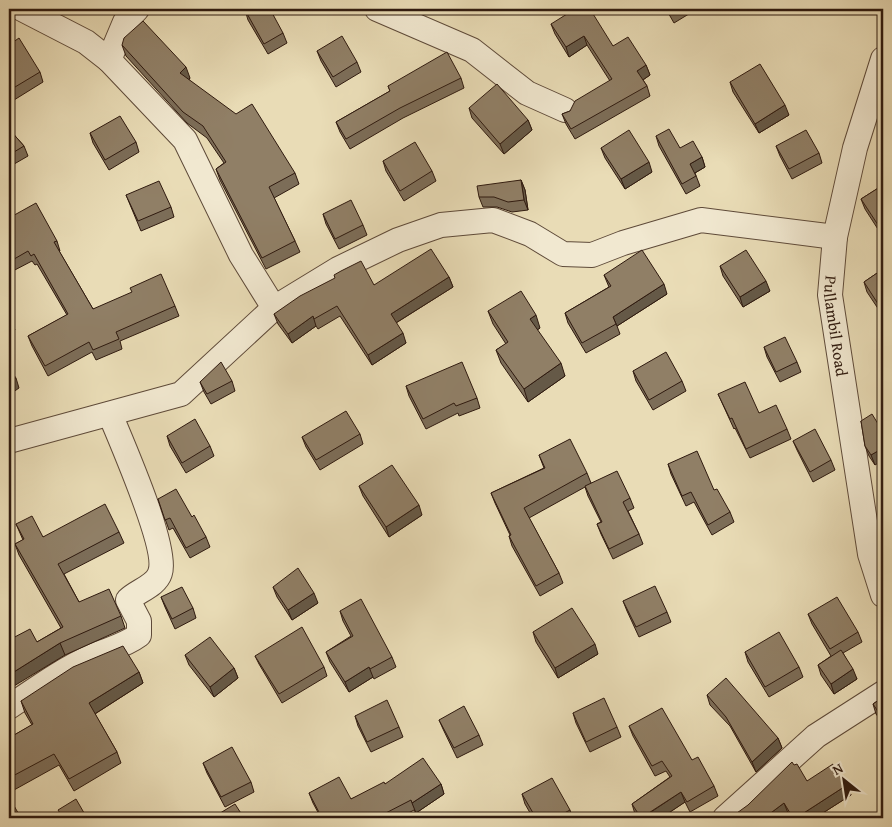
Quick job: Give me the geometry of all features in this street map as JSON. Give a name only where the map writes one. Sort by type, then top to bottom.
[{"type":"street","points":[[22,9],[86,42],[109,60],[185,140],[241,255],[274,308]]},
{"type":"street","points":[[109,60],[125,22],[137,9]]},
{"type":"street","points":[[377,9],[472,50],[527,93],[565,110]]},
{"type":"street","name":"Pullambil Road","points":[[883,59],[856,148],[835,237],[830,295],[870,554],[883,595]]},
{"type":"street","points":[[9,441],[181,394],[274,308],[338,269],[398,240],[441,225],[494,220],[530,234],[563,254],[592,255],[623,243],[701,220],[835,237]]},
{"type":"street","points":[[9,706],[60,673],[93,656],[120,647],[138,635],[139,621],[128,600],[152,584],[160,574],[162,560],[146,501],[110,414]]},
{"type":"street","points":[[725,818],[816,736],[883,693]]},
{"type":"building","points":[[270,9],[283,33],[264,44],[245,10]]},
{"type":"building","points":[[575,9],[590,9],[613,46],[628,37],[646,65],[637,71],[647,86],[571,129],[562,114],[570,111],[575,101],[612,79],[584,36],[566,47],[551,24]]},
{"type":"building","points":[[668,9],[677,9],[671,13]]},
{"type":"building","points":[[143,21],[186,67],[180,73],[236,114],[252,104],[295,173],[269,187],[295,241],[262,258],[216,169],[226,162],[203,126],[183,112],[122,45],[124,38]]},
{"type":"building","points":[[342,36],[357,62],[333,77],[317,51]]},
{"type":"building","points":[[19,38],[40,72],[10,90],[9,45]]},
{"type":"building","points":[[447,52],[461,78],[400,108],[346,139],[336,122],[390,91],[388,86]]},
{"type":"building","points":[[760,64],[785,105],[755,124],[730,82]]},
{"type":"building","points":[[497,84],[528,120],[500,144],[469,108]]},
{"type":"building","points":[[120,116],[136,142],[105,160],[90,133]]},
{"type":"building","points":[[9,129],[24,146],[9,155]]},
{"type":"building","points":[[669,129],[680,148],[693,141],[702,157],[690,164],[696,176],[682,184],[656,136]]},
{"type":"building","points":[[629,130],[649,162],[621,179],[601,148]]},
{"type":"building","points":[[806,130],[819,153],[789,169],[776,146]]},
{"type":"building","points":[[415,142],[432,171],[400,191],[383,161]]},
{"type":"building","points":[[521,180],[524,200],[508,202],[494,197],[479,197],[477,186]]},
{"type":"building","points":[[159,181],[171,207],[138,221],[126,195]]},
{"type":"building","points":[[883,185],[883,230],[882,231],[861,199]]},
{"type":"building","points":[[351,200],[363,225],[335,239],[323,214]]},
{"type":"building","points":[[36,203],[57,241],[54,242],[93,309],[132,292],[130,288],[161,274],[175,306],[116,332],[119,339],[93,350],[89,342],[45,366],[28,336],[68,314],[34,254],[31,256],[28,251],[9,262],[9,218]]},
{"type":"building","points":[[431,249],[449,277],[391,314],[403,333],[368,355],[337,306],[314,319],[313,316],[288,334],[274,314],[300,296],[335,278],[334,275],[361,261],[374,285]]},
{"type":"building","points":[[642,250],[664,284],[613,317],[616,324],[582,343],[565,313],[611,286],[604,275]]},
{"type":"building","points":[[746,250],[766,281],[740,297],[720,266]]},
{"type":"building","points":[[883,269],[883,305],[880,307],[864,282]]},
{"type":"building","points":[[521,291],[536,315],[530,319],[561,363],[524,389],[496,350],[508,342],[488,311]]},
{"type":"building","points":[[785,337],[797,362],[776,372],[764,347]]},
{"type":"building","points":[[666,352],[682,381],[649,400],[633,371]]},
{"type":"building","points":[[221,362],[232,381],[207,394],[200,382]]},
{"type":"building","points":[[462,362],[477,398],[456,406],[454,403],[423,419],[406,386]]},
{"type":"building","points":[[9,368],[16,378],[9,383]]},
{"type":"building","points":[[745,382],[759,413],[776,405],[787,429],[746,449],[732,418],[730,419],[718,394]]},
{"type":"building","points":[[346,411],[360,434],[316,460],[302,437]]},
{"type":"building","points":[[872,414],[883,432],[883,448],[871,455],[865,446],[861,421]]},
{"type":"building","points":[[195,419],[210,446],[182,463],[167,436]]},
{"type":"building","points":[[815,429],[831,460],[810,472],[793,441]]},
{"type":"building","points":[[570,439],[587,473],[524,508],[559,573],[536,586],[509,536],[511,535],[491,493],[545,468],[539,455]]},
{"type":"building","points":[[697,451],[714,490],[717,489],[730,512],[708,525],[691,492],[682,496],[668,464]]},
{"type":"building","points":[[392,465],[419,505],[386,527],[359,486]]},
{"type":"building","points":[[617,471],[630,498],[623,502],[639,534],[609,549],[597,524],[602,522],[585,486]]},
{"type":"building","points":[[176,489],[206,537],[186,548],[170,518],[165,520],[158,499]]},
{"type":"building","points":[[105,504],[119,532],[58,564],[79,602],[109,589],[121,616],[60,643],[9,675],[9,640],[30,629],[37,642],[63,627],[15,544],[24,539],[16,524],[32,516],[43,537]]},
{"type":"building","points":[[298,568],[314,593],[288,610],[273,587]]},
{"type":"building","points":[[655,586],[667,612],[636,627],[623,601]]},
{"type":"building","points":[[182,587],[193,608],[172,619],[161,597]]},
{"type":"building","points":[[837,597],[858,632],[830,649],[808,614]]},
{"type":"building","points":[[361,599],[392,657],[370,669],[369,667],[345,682],[326,652],[353,636],[340,611]]},
{"type":"building","points":[[572,608],[595,644],[555,668],[533,632]]},
{"type":"building","points":[[302,627],[324,667],[279,694],[255,656]]},
{"type":"building","points":[[779,632],[799,667],[765,687],[745,652]]},
{"type":"building","points":[[210,637],[234,668],[210,687],[185,655]]},
{"type":"building","points":[[123,646],[139,672],[89,703],[117,752],[69,779],[54,754],[9,778],[9,738],[33,724],[21,701],[73,667]]},
{"type":"building","points":[[841,650],[853,669],[831,684],[818,665]]},
{"type":"building","points":[[726,678],[778,738],[752,762],[726,717],[707,695]]},
{"type":"building","points":[[883,697],[883,719],[873,704]]},
{"type":"building","points":[[604,698],[617,727],[586,742],[573,713]]},
{"type":"building","points":[[387,700],[399,727],[367,742],[355,716]]},
{"type":"building","points":[[464,706],[479,735],[454,748],[439,720]]},
{"type":"building","points":[[662,708],[692,760],[698,757],[714,786],[687,802],[681,792],[641,818],[632,804],[672,776],[662,761],[652,766],[629,726]]},
{"type":"building","points":[[232,747],[251,782],[221,797],[203,763]]},
{"type":"building","points":[[423,758],[441,784],[412,803],[411,800],[380,816],[382,818],[322,818],[309,793],[339,777],[351,799],[384,782],[385,784]]},
{"type":"building","points":[[792,762],[794,765],[797,764],[807,781],[833,764],[847,785],[796,818],[793,818],[784,803],[764,818],[730,818],[748,805]]},
{"type":"building","points":[[552,778],[570,810],[555,818],[536,818],[522,794]]},
{"type":"building","points":[[9,797],[21,818],[9,818]]},
{"type":"building","points":[[76,799],[87,818],[63,818],[58,810]]},
{"type":"building","points":[[235,804],[244,818],[212,818]]}]
